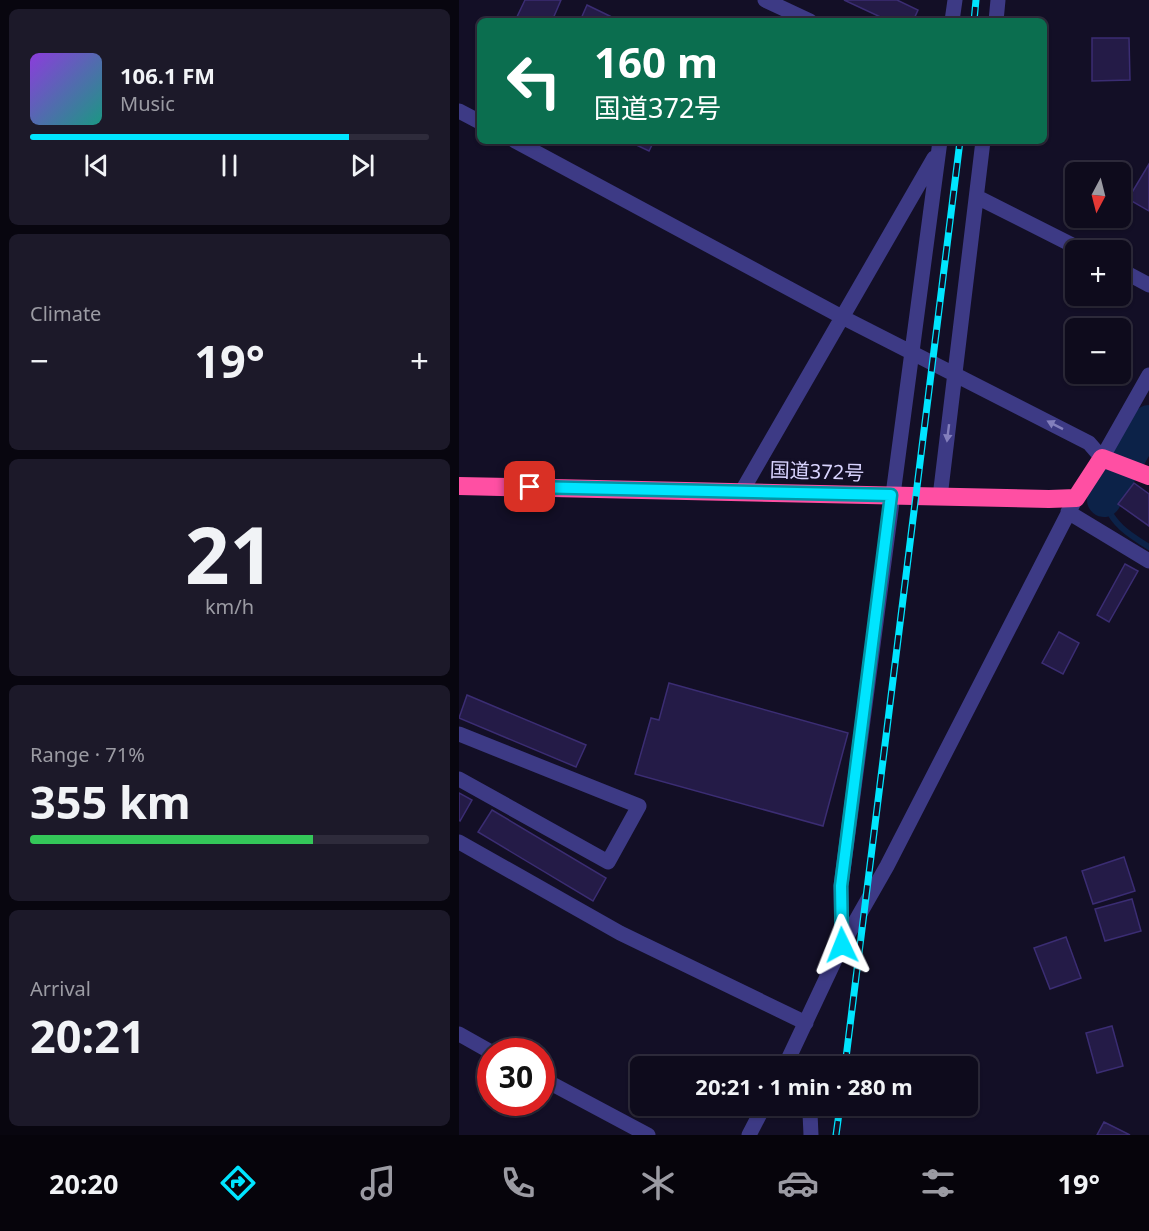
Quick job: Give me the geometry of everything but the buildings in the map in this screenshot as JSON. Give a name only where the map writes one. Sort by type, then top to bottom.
[{"type":"highway","points":[[1072,505],[1110,461],[1149,476]]},
{"type":"highway","name":"国道372号","points":[[459,486],[891,495],[1072,505]]},
{"type":"street","points":[[765,0],[804,18]]},
{"type":"street","points":[[952,18],[955,0]]},
{"type":"street","points":[[996,18],[998,0]]},
{"type":"street","points":[[459,111],[477,120]]},
{"type":"street","points":[[521,144],[842,317],[1089,443],[1110,461],[1149,375]]},
{"type":"street","points":[[940,497],[983,144]]},
{"type":"street","points":[[742,491],[939,146]]},
{"type":"street","points":[[842,945],[841,886],[939,146]]},
{"type":"street","points":[[977,197],[1065,241]]},
{"type":"street","points":[[1131,275],[1149,285]]},
{"type":"street","points":[[790,1056],[842,945],[887,866],[1072,505],[1149,561]]},
{"type":"street","points":[[459,734],[639,806],[607,862],[459,778]]},
{"type":"street","points":[[459,842],[620,933],[806,1023]]},
{"type":"street","points":[[459,1034],[477,1044]]},
{"type":"street","points":[[555,1085],[648,1135]]},
{"type":"street","points":[[749,1135],[759,1116]]},
{"type":"street","points":[[810,1116],[811,1135]]},
{"type":"waterway","points":[[1104,500],[1149,422]]},
{"type":"waterway","points":[[1104,500],[1116,522],[1149,547]]},
{"type":"railway","points":[[974,18],[976,0]]},
{"type":"railway","points":[[846,1056],[960,144]]},
{"type":"railway","points":[[836,1135],[839,1116]]},
{"type":"route","points":[[530,487],[891,495],[841,886],[842,945]]}]
